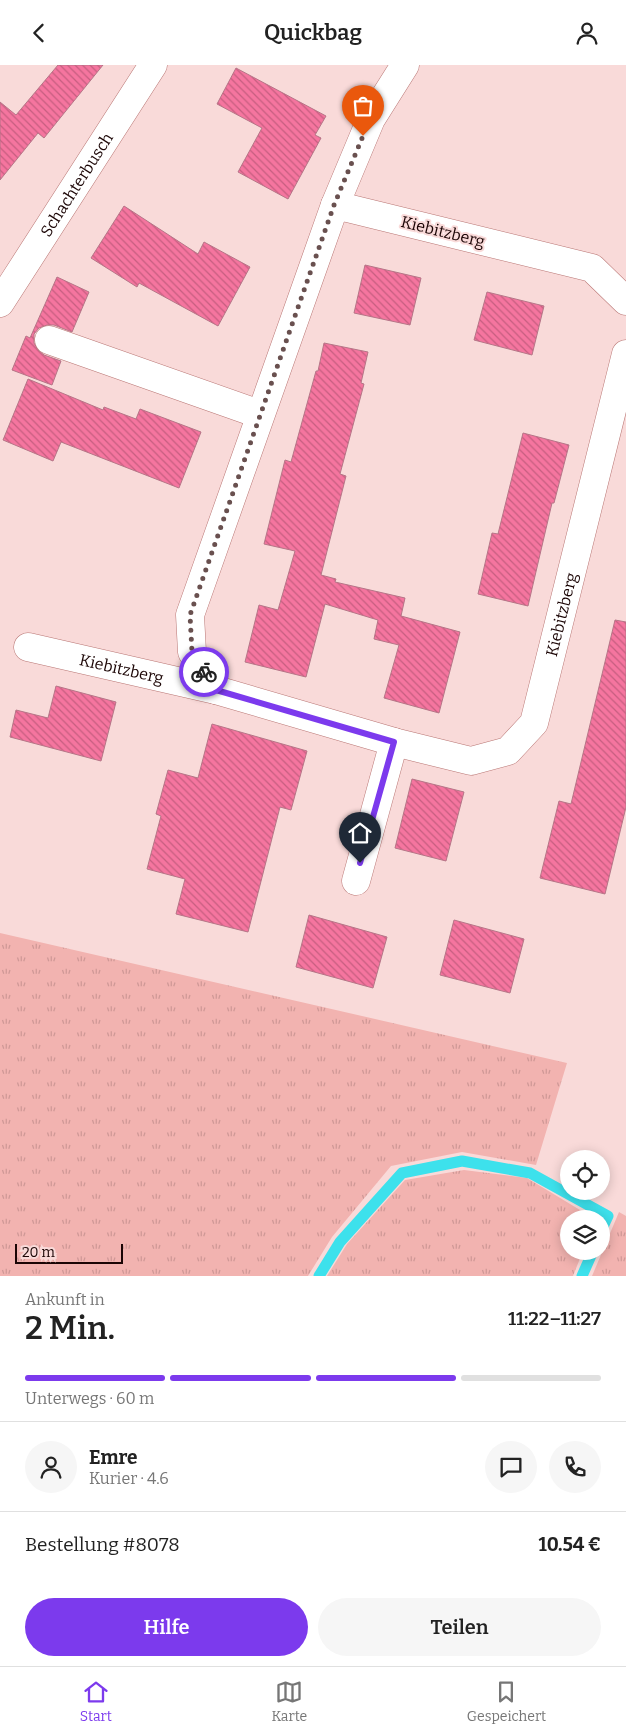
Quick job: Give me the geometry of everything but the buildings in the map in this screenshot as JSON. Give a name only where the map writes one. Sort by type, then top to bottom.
[{"type":"street","name":"Schachterbusch","points":[[0,303],[153,65]]},
{"type":"street","points":[[216,690],[192,652],[190,615],[334,205],[371,119],[406,65]]},
{"type":"street","name":"Kiebitzberg","points":[[334,205],[592,269],[626,301]]},
{"type":"street","points":[[49,340],[260,414]]},
{"type":"street","name":"Kiebitzberg","points":[[28,647],[216,690],[394,742],[471,761],[508,751],[534,723],[626,354]]},
{"type":"street","points":[[356,881],[394,742]]},
{"type":"green space","points":[[0,933],[567,1063],[536,1165],[462,1152],[391,1166],[332,1237],[308,1276],[0,1276]]},
{"type":"green space","points":[[464,1170],[527,1178],[560,1198],[560,1200],[563,1200],[580,1210],[560,1210],[560,1260],[579,1260],[573,1276],[327,1276],[347,1244],[405,1180]]},
{"type":"green space","points":[[619,1212],[626,1216],[626,1276],[592,1276],[599,1260],[610,1260],[610,1233]]},
{"type":"waterway","points":[[319,1276],[340,1242],[402,1173],[462,1161],[530,1173],[597,1210]]},
{"type":"waterway","points":[[582,1276],[589,1260]]},
{"type":"way so far","points":[[204,672],[192,652],[190,615],[334,205],[363,136]]},
{"type":"route","points":[[204,672],[216,690],[394,742],[360,863]]}]
